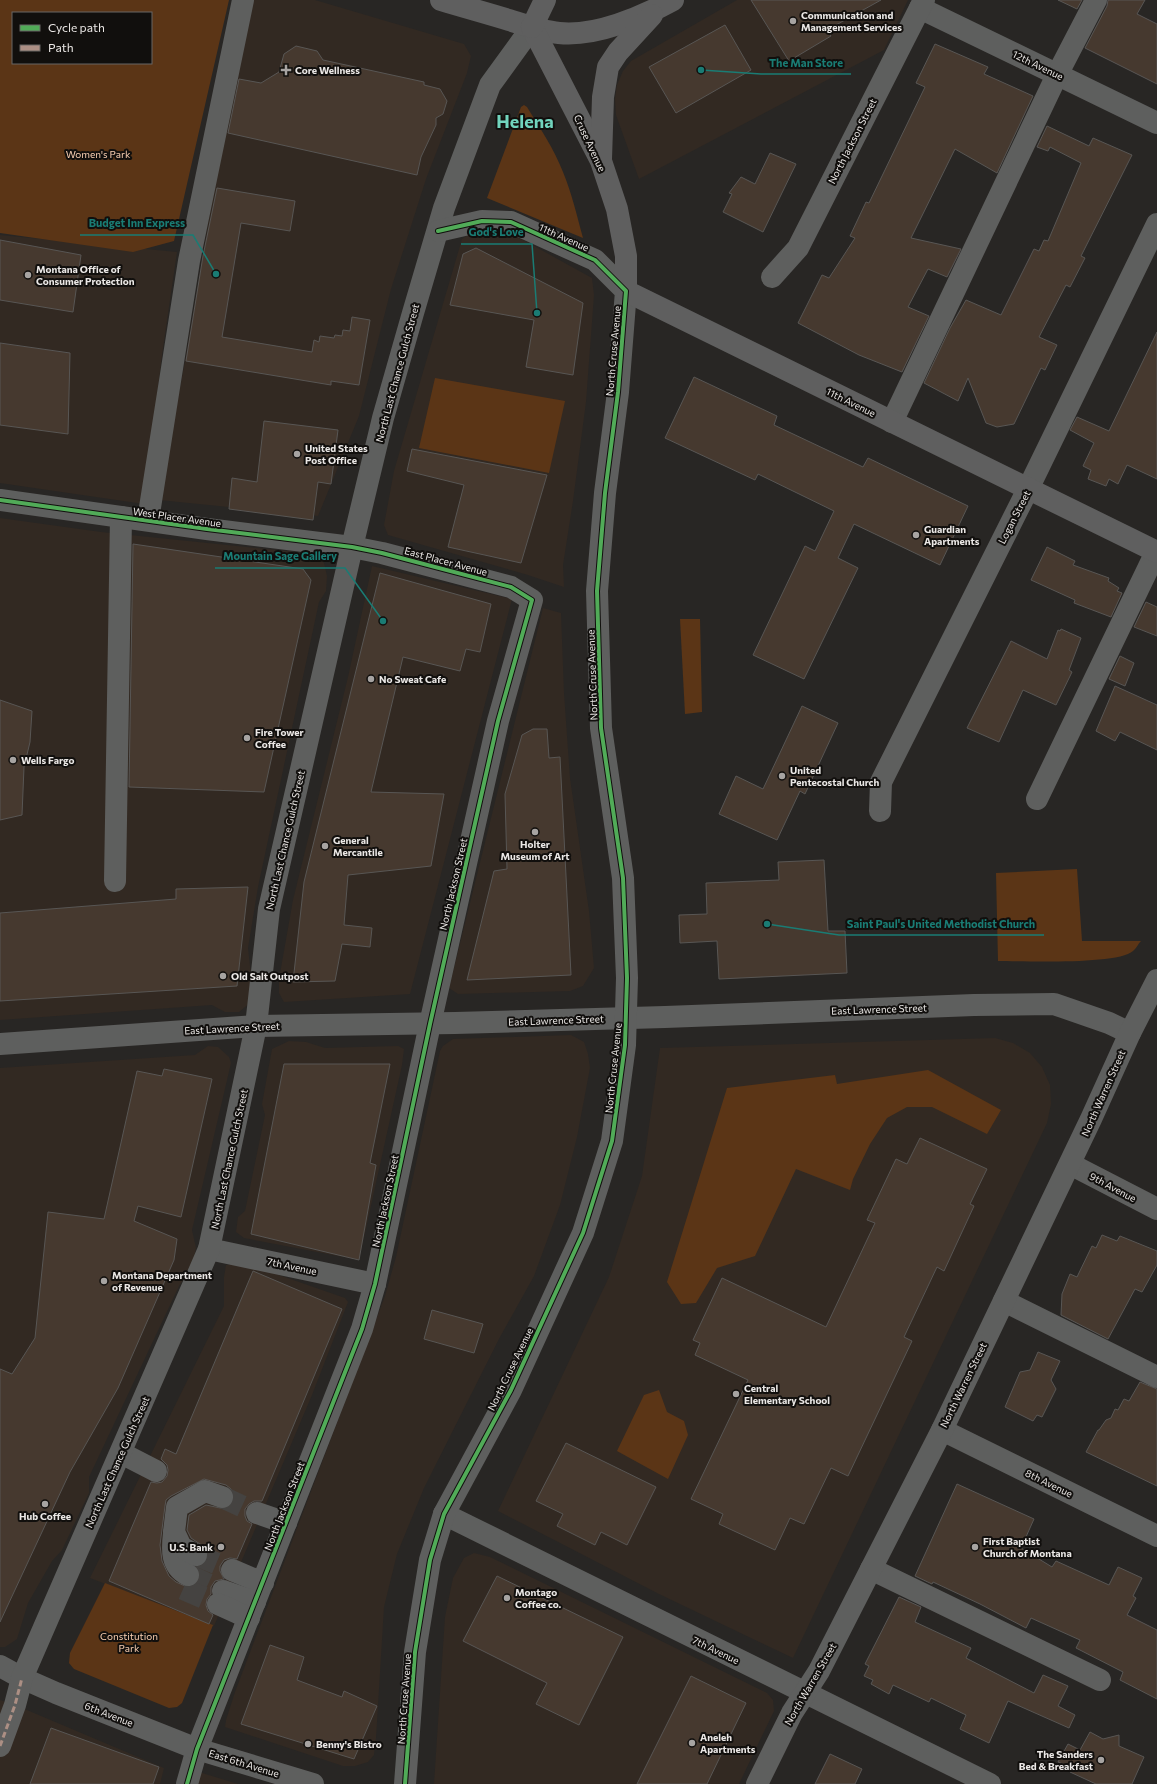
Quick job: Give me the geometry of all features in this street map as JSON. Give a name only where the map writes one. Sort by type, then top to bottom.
[{"type":"main road","points":[[441,0],[532,27],[560,33],[593,31],[626,22],[665,4]]},
{"type":"main road","name":"North Last Chance Gulch Street","points":[[532,27],[545,0]]},
{"type":"main road","points":[[601,161],[603,97],[608,67],[618,52],[665,4]]},
{"type":"main road","name":"Cruse Avenue","points":[[532,27],[601,161],[617,209],[626,256],[626,291]]},
{"type":"main road","name":"11th Avenue","points":[[626,291],[1156,552]]},
{"type":"street","points":[[148,520],[189,261],[242,0]]},
{"type":"street","points":[[892,422],[1057,75],[1096,0]]},
{"type":"street","name":"12th Avenue","points":[[922,4],[1057,75],[1157,123]]},
{"type":"street","name":"North Jackson Street","points":[[772,277],[798,248],[922,4]]},
{"type":"street","name":"North Last Chance Gulch Street","points":[[0,1746],[15,1705],[22,1678],[209,1249],[256,1026],[270,909],[352,547],[383,418],[444,208],[490,85],[532,27]]},
{"type":"street","name":"11th Avenue","points":[[438,231],[482,221],[512,222],[595,260],[626,291]]},
{"type":"street","name":"Logan Street","points":[[880,811],[881,782],[1028,489],[1157,224]]},
{"type":"street","name":"North Cruse Avenue","points":[[405,1784],[415,1652],[430,1560],[444,1514],[510,1390],[583,1233],[612,1141],[625,1045],[627,978],[623,878],[601,728],[597,591],[605,493],[618,392],[626,291]]},
{"type":"street","name":"West Placer Avenue","points":[[0,500],[206,529],[352,547]]},
{"type":"street","points":[[115,881],[121,517]]},
{"type":"street","name":"East Placer Avenue","points":[[352,547],[382,553],[511,587],[532,600]]},
{"type":"street","points":[[1037,798],[1156,552]]},
{"type":"street","name":"North Jackson Street","points":[[187,1784],[197,1749],[362,1329],[375,1284],[430,1024],[498,721],[532,600]]},
{"type":"street","name":"North Warren Street","points":[[757,1784],[792,1712],[819,1671],[942,1430],[1070,1164],[1130,1033],[1157,980]]},
{"type":"street","name":"East Lawrence Street","points":[[0,1044],[256,1026],[430,1024],[974,1005],[1054,1004],[1109,1023],[1130,1033]]},
{"type":"street","name":"9th Avenue","points":[[1070,1164],[1157,1210]]},
{"type":"street","name":"7th Avenue","points":[[209,1249],[375,1284]]},
{"type":"street","points":[[1004,1301],[1157,1377]]},
{"type":"street","name":"8th Avenue","points":[[942,1430],[1157,1536]]},
{"type":"street","points":[[121,1453],[156,1471]]},
{"type":"street","points":[[173,1543],[181,1547],[189,1573],[170,1576],[173,1543],[177,1507],[205,1491],[222,1497]]},
{"type":"street","points":[[257,1513],[286,1523]]},
{"type":"street","name":"7th Avenue","points":[[444,1514],[990,1784]]},
{"type":"street","points":[[871,1569],[1100,1680]]},
{"type":"street","points":[[232,1570],[255,1601]]},
{"type":"street","points":[[221,1597],[255,1601]]},
{"type":"street","name":"6th Avenue","points":[[0,1666],[22,1678],[197,1749]]},
{"type":"street","name":"East 6th Avenue","points":[[197,1749],[313,1784]]},
{"type":"shaded area","points":[[251,0],[315,0],[464,44],[471,56],[467,73],[426,179],[391,289],[359,416],[318,516],[159,500],[185,361],[214,188]]},
{"type":"shaded area","points":[[737,0],[908,0],[884,50],[639,179],[616,115],[615,99],[617,85],[623,71],[631,61]]},
{"type":"shaded area","points":[[477,229],[492,229],[516,236],[592,278],[594,295],[586,402],[563,565],[564,587],[528,575],[388,535],[384,525],[394,471],[462,239]]},
{"type":"shaded area","points":[[0,235],[177,252],[162,355],[144,504],[0,483]]},
{"type":"shaded area","points":[[0,518],[101,532],[295,552],[318,556],[324,563],[327,576],[326,591],[319,602],[258,887],[248,948],[252,984],[251,1002],[239,1012],[225,1012],[212,1005],[0,1020]]},
{"type":"shaded area","points":[[372,566],[512,599],[410,994],[284,1002],[279,993],[279,979],[293,900],[348,677]]},
{"type":"shaded area","points":[[543,608],[561,613],[564,693],[570,778],[589,911],[594,968],[583,986],[570,991],[458,994],[449,988]]},
{"type":"shaded area","points":[[571,1035],[584,1042],[590,1068],[577,1137],[560,1205],[534,1276],[500,1337],[424,1488],[397,1554],[384,1607],[374,1755],[368,1762],[355,1766],[343,1766],[225,1727],[235,1692],[385,1296],[396,1257],[440,1051],[443,1046],[453,1039]]},
{"type":"shaded area","name":"Central Elementary School","points":[[995,1038],[1013,1043],[1030,1053],[1042,1067],[1050,1085],[1051,1104],[1047,1123],[793,1658],[659,1594],[498,1511],[609,1277],[642,1176],[660,1048]]},
{"type":"shaded area","points":[[289,1041],[306,1042],[325,1048],[398,1046],[404,1049],[402,1065],[359,1260],[244,1238],[236,1232],[238,1217],[245,1211],[265,1115],[262,1104],[272,1049]]},
{"type":"shaded area","points":[[208,1046],[218,1047],[229,1057],[231,1063],[192,1230],[196,1248],[192,1267],[179,1286],[89,1477],[89,1493],[62,1550],[52,1561],[28,1603],[17,1639],[5,1647],[0,1647],[0,1068],[195,1055]]},
{"type":"shaded area","points":[[239,1263],[253,1266],[345,1298],[348,1302],[312,1395],[214,1626],[90,1578],[224,1306],[224,1277],[226,1265]]},
{"type":"shaded area","points":[[474,1553],[490,1557],[767,1693],[773,1700],[774,1711],[739,1784],[434,1784],[445,1617],[453,1578],[464,1558]]},
{"type":"shaded area","points":[[0,1700],[164,1768],[160,1784],[0,1784]]},
{"type":"shaded area","points":[[199,1772],[238,1784],[196,1784]]},
{"type":"green space","name":"Women's Park","points":[[0,0],[229,0],[174,241],[133,252],[0,233]]},
{"type":"green space","points":[[524,105],[527,107],[542,131],[559,163],[572,197],[583,238],[487,198],[521,107]]},
{"type":"green space","points":[[435,378],[565,401],[549,473],[419,448]]},
{"type":"green space","points":[[680,619],[700,619],[702,712],[685,714]]},
{"type":"green space","points":[[1077,869],[1082,941],[1141,941],[1135,949],[1124,955],[1090,960],[1047,962],[998,961],[996,873]]},
{"type":"green space","points":[[928,1070],[1001,1110],[987,1134],[932,1107],[907,1107],[887,1118],[870,1144],[853,1179],[850,1190],[796,1169],[755,1256],[717,1268],[696,1303],[681,1304],[667,1282],[727,1088],[835,1075],[837,1084]]},
{"type":"green space","points":[[659,1390],[667,1412],[684,1421],[688,1435],[668,1479],[617,1451],[644,1395]]},
{"type":"green space","name":"Constitution Park","points":[[105,1583],[213,1625],[182,1703],[177,1707],[169,1708],[74,1669],[69,1663],[70,1653]]},
{"type":"building","name":"Communication and Management Services","points":[[751,0],[881,0],[827,30],[831,36],[789,61]]},
{"type":"building","points":[[1058,0],[1082,0],[1077,9]]},
{"type":"building","points":[[1108,0],[1145,0],[1137,14],[1157,24],[1157,84],[1085,48],[1107,6]]},
{"type":"building","points":[[725,25],[751,70],[676,113],[649,67]]},
{"type":"building","points":[[935,44],[988,67],[984,74],[1033,96],[997,173],[955,149],[911,238],[961,249],[947,277],[928,269],[908,307],[929,316],[902,372],[859,355],[798,323],[822,275],[829,278],[855,238],[850,236],[866,202],[869,203],[925,87],[916,83]]},
{"type":"building","points":[[296,46],[317,51],[323,60],[424,82],[424,85],[440,89],[447,101],[443,114],[436,118],[436,125],[421,157],[417,175],[228,133],[239,79],[261,83],[279,72],[284,54]]},
{"type":"building","points":[[1047,126],[1089,146],[1093,138],[1132,155],[1081,256],[1085,258],[1070,287],[1066,285],[1039,337],[1057,345],[1045,370],[1041,368],[1014,424],[997,427],[986,423],[968,378],[958,401],[924,383],[950,328],[966,300],[1001,315],[1034,249],[1039,251],[1044,240],[1048,241],[1081,163],[1050,147],[1048,151],[1037,147]]},
{"type":"building","points":[[770,153],[796,164],[763,232],[723,212],[732,194],[729,193],[741,177],[755,184]]},
{"type":"building","points":[[217,188],[295,201],[290,231],[241,223],[222,337],[312,352],[314,340],[319,342],[320,336],[334,338],[335,335],[342,336],[343,330],[350,331],[352,317],[370,320],[359,385],[331,381],[331,385],[186,361],[203,256]]},
{"type":"building","points":[[0,240],[81,255],[73,312],[0,300]]},
{"type":"building","points":[[476,248],[583,303],[573,375],[526,367],[534,320],[450,305],[463,254]]},
{"type":"building","points":[[1157,332],[1157,479],[1127,465],[1118,484],[1109,479],[1106,486],[1088,479],[1091,470],[1083,466],[1094,443],[1070,430],[1077,417],[1109,431]]},
{"type":"building","points":[[0,343],[70,353],[68,434],[0,425]]},
{"type":"building","name":"Guardian Apartments","points":[[694,377],[777,416],[774,425],[863,467],[868,458],[968,506],[940,565],[854,524],[838,558],[858,568],[804,679],[753,655],[805,546],[815,551],[834,511],[758,474],[755,480],[665,438]]},
{"type":"building","name":"United States Post Office","points":[[264,421],[338,430],[331,484],[318,482],[313,520],[229,509],[232,478],[257,482]]},
{"type":"building","points":[[412,449],[547,475],[521,563],[448,547],[464,485],[407,471]]},
{"type":"building","points":[[133,544],[303,569],[311,580],[264,792],[129,787]]},
{"type":"building","points":[[1047,547],[1075,561],[1073,565],[1109,578],[1108,581],[1119,588],[1117,591],[1122,593],[1111,617],[1074,603],[1075,600],[1031,580]]},
{"type":"building","points":[[380,573],[491,604],[480,652],[466,649],[460,671],[403,657],[371,792],[444,794],[431,866],[348,875],[344,925],[372,928],[370,947],[342,944],[335,981],[293,982],[304,882]]},
{"type":"building","points":[[1146,602],[1157,607],[1157,636],[1134,627]]},
{"type":"building","points":[[1061,629],[1081,638],[1069,670],[1072,672],[1056,705],[1023,690],[999,742],[967,728],[1011,641],[1047,659],[1058,630],[1060,631]]},
{"type":"building","points":[[1120,656],[1134,663],[1125,686],[1109,679]]},
{"type":"building","points":[[1115,686],[1157,705],[1157,750],[1120,732],[1115,741],[1096,731]]},
{"type":"building","name":"Wells Fargo","points":[[0,700],[32,711],[30,742],[24,767],[22,815],[0,820]]},
{"type":"building","points":[[802,706],[838,723],[805,794],[800,791],[777,840],[719,814],[736,776],[763,789]]},
{"type":"building","name":"Holter Museum of Art","points":[[533,729],[547,729],[549,758],[560,757],[571,975],[467,980],[494,871],[507,869],[505,794],[522,735]]},
{"type":"building","points":[[824,860],[828,931],[845,931],[847,973],[719,979],[717,941],[680,943],[679,915],[707,914],[706,883],[779,880],[778,862]]},
{"type":"building","points":[[248,887],[237,986],[0,1001],[0,913],[176,899],[176,889]]},
{"type":"building","points":[[284,1064],[390,1064],[370,1163],[376,1165],[359,1260],[251,1234]]},
{"type":"building","points":[[164,1069],[212,1079],[181,1217],[138,1206],[134,1221],[177,1239],[174,1260],[118,1388],[70,1472],[0,1622],[0,1369],[12,1374],[35,1338],[48,1212],[104,1219],[137,1071],[162,1076]]},
{"type":"building","points":[[920,1138],[987,1169],[970,1204],[974,1206],[944,1271],[937,1267],[904,1337],[912,1341],[848,1476],[831,1468],[804,1524],[790,1518],[775,1550],[719,1524],[723,1514],[691,1499],[748,1380],[695,1355],[700,1343],[693,1340],[722,1278],[826,1327],[875,1223],[867,1220],[896,1159],[907,1164]]},
{"type":"building","points":[[1102,1235],[1117,1241],[1120,1236],[1157,1251],[1157,1265],[1142,1292],[1135,1289],[1108,1339],[1061,1315],[1062,1294],[1070,1274],[1077,1277],[1092,1246],[1096,1248]]},
{"type":"building","points":[[253,1271],[342,1309],[262,1501],[254,1501],[245,1509],[247,1521],[252,1524],[237,1559],[230,1558],[224,1560],[220,1566],[220,1571],[224,1579],[215,1581],[211,1587],[211,1594],[207,1599],[206,1605],[208,1611],[213,1615],[209,1624],[109,1581],[151,1482],[162,1482],[167,1476],[167,1465],[161,1459],[165,1449],[176,1454]],"holes":[[[204,1479],[226,1485],[234,1494],[234,1501],[230,1506],[225,1509],[206,1505],[189,1515],[187,1530],[191,1538],[206,1548],[208,1555],[207,1561],[203,1565],[197,1567],[200,1575],[198,1582],[193,1586],[187,1587],[176,1582],[169,1576],[162,1561],[160,1545],[166,1500]]]},
{"type":"building","points":[[432,1310],[483,1324],[474,1353],[424,1339]]},
{"type":"building","points":[[1038,1352],[1060,1361],[1051,1380],[1056,1389],[1042,1417],[1037,1415],[1033,1421],[1005,1407],[1020,1372],[1030,1370]]},
{"type":"building","points":[[1140,1382],[1157,1389],[1157,1486],[1086,1452],[1098,1430],[1106,1420],[1111,1418],[1115,1409],[1118,1410],[1124,1399],[1129,1401]]},
{"type":"building","points":[[566,1443],[656,1487],[627,1545],[601,1532],[595,1545],[557,1526],[563,1514],[536,1501]]},
{"type":"building","points":[[957,1484],[1034,1519],[1021,1548],[1052,1567],[1056,1561],[1109,1585],[1118,1567],[1142,1578],[1133,1596],[1136,1598],[1127,1615],[1157,1630],[1157,1699],[1120,1680],[1123,1672],[1076,1648],[1080,1640],[1031,1618],[1026,1628],[980,1604],[933,1582],[932,1584],[915,1576]]},
{"type":"building","points":[[497,1576],[623,1637],[579,1725],[536,1704],[547,1683],[463,1641]]},
{"type":"building","points":[[899,1597],[921,1607],[915,1622],[971,1648],[966,1658],[1034,1693],[1043,1675],[1068,1686],[1058,1706],[1075,1715],[1069,1728],[1008,1701],[989,1743],[960,1729],[966,1715],[931,1698],[929,1702],[893,1685],[889,1694],[871,1684],[873,1680],[864,1676],[869,1666],[865,1664]]},
{"type":"building","points":[[270,1645],[304,1657],[297,1680],[342,1697],[344,1691],[377,1706],[354,1759],[241,1724]]},
{"type":"building","name":"Aneleh Apartments","points":[[691,1676],[746,1703],[707,1784],[637,1784]]},
{"type":"building","points":[[51,1728],[159,1767],[153,1784],[30,1784]]},
{"type":"building","name":"The Sanders Bed & Breakfast","points":[[1090,1732],[1103,1739],[1119,1735],[1119,1746],[1144,1757],[1132,1784],[1096,1784],[1070,1772],[1073,1768],[1058,1762],[1068,1744],[1080,1750]]},
{"type":"building","points":[[830,1754],[862,1769],[855,1784],[815,1784]]},
{"type":"tunnel","points":[[222,1497],[257,1513]]},
{"type":"tunnel","points":[[196,1555],[232,1570]]},
{"type":"tunnel","points":[[188,1575],[223,1591]]},
{"type":"tunnel","points":[[183,1589],[218,1604]]},
{"type":"marked path","points":[[0,1746],[15,1705],[22,1678]]},
{"type":"cycle path","points":[[405,1784],[415,1652],[430,1560],[444,1514],[511,1390],[583,1233],[612,1141],[625,1045],[627,978],[623,878],[601,728],[597,591],[605,493],[618,392],[626,291],[595,260],[511,222],[482,221],[438,231]]},
{"type":"cycle path","points":[[0,500],[207,529],[352,547],[382,553],[511,587],[532,600],[498,721],[430,1024],[375,1284],[362,1329],[197,1749],[187,1784]]},
{"type":"place","name":"Communication and Management Services","points":[[793,21]]},
{"type":"place","name":"Core Wellness","points":[[286,70]]},
{"type":"place","name":"The Man Store","points":[[701,70]]},
{"type":"place","name":"Budget Inn Express","points":[[216,274]]},
{"type":"place","name":"Montana Office of Consumer Protection","points":[[28,275]]},
{"type":"place","name":"God's Love","points":[[537,313]]},
{"type":"place","name":"United States Post Office","points":[[297,454]]},
{"type":"place","name":"Guardian Apartments","points":[[916,535]]},
{"type":"place","name":"Mountain Sage Gallery","points":[[383,621]]},
{"type":"place","name":"No Sweat Cafe","points":[[371,679]]},
{"type":"place","name":"Fire Tower Coffee","points":[[247,738]]},
{"type":"place","name":"Wells Fargo","points":[[13,760]]},
{"type":"place","name":"United Pentecostal Church","points":[[782,776]]},
{"type":"place","name":"Holter Museum of Art","points":[[535,832]]},
{"type":"place","name":"General Mercantile","points":[[325,846]]},
{"type":"place","name":"Saint Paul's United Methodist Church","points":[[767,924]]},
{"type":"place","name":"Old Salt Outpost","points":[[223,976]]},
{"type":"place","name":"Montana Department of Revenue","points":[[104,1281]]},
{"type":"place","name":"Central Elementary School","points":[[736,1394]]},
{"type":"place","name":"Hub Coffee","points":[[45,1504]]},
{"type":"place","name":"U.S. Bank","points":[[221,1547]]},
{"type":"place","name":"First Baptist Church of Montana","points":[[975,1547]]},
{"type":"place","name":"Montago Coffee co.","points":[[507,1598]]},
{"type":"place","name":"Aneleh Apartments","points":[[692,1743]]},
{"type":"place","name":"Benny's Bistro","points":[[308,1744]]},
{"type":"place","name":"The Sanders Bed & Breakfast","points":[[1101,1760]]},
{"type":"district","name":"Helena","points":[[525,121]]}]
